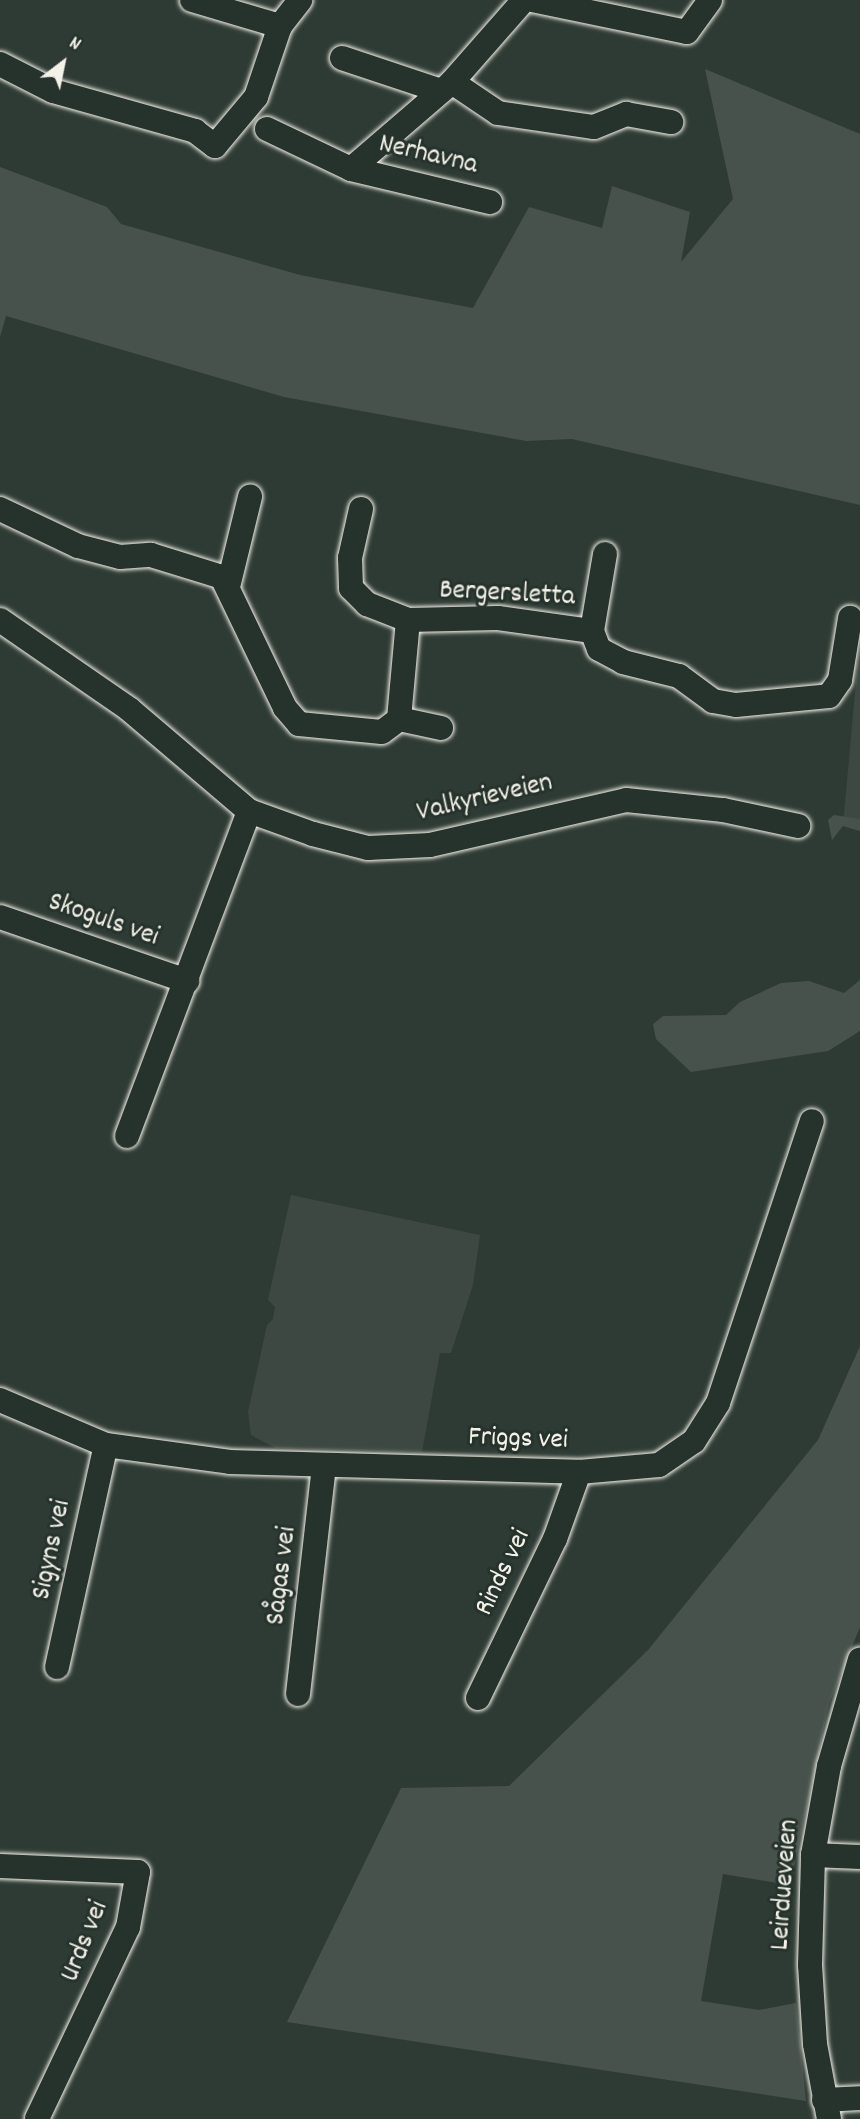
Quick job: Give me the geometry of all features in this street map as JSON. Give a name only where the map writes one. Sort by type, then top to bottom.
[{"type":"street","points":[[192,0],[280,26]]},
{"type":"street","points":[[0,64],[53,91],[195,131],[215,146],[256,97],[280,26],[300,0]]},
{"type":"street","name":"Nerhavna","points":[[351,169],[447,86],[524,0]]},
{"type":"street","points":[[531,0],[687,32],[710,0]]},
{"type":"street","name":"Nerhavna","points":[[342,58],[447,86],[498,113],[594,127],[626,114],[671,122]]},
{"type":"street","name":"Nerhavna","points":[[267,130],[351,169],[491,202]]},
{"type":"street","points":[[250,497],[229,583],[285,708],[299,724],[382,732],[399,719],[441,728]]},
{"type":"street","points":[[0,509],[78,546],[120,557],[151,555],[181,561],[229,583]]},
{"type":"street","name":"Bergersletta","points":[[361,509],[350,558],[351,588],[367,604],[408,620],[498,618],[592,631],[599,649],[623,662],[679,676],[713,701],[736,705],[829,696],[840,680],[850,618]]},
{"type":"street","points":[[592,631],[605,554]]},
{"type":"street","name":"Valkyrieveien","points":[[0,620],[129,709],[249,811],[368,848],[430,845],[625,800],[709,808],[798,827]]},
{"type":"street","name":"Bergersletta","points":[[399,719],[408,620]]},
{"type":"street","name":"Skoguls vei","points":[[127,1136],[249,811]]},
{"type":"street","name":"Skoguls vei","points":[[0,917],[187,981]]},
{"type":"street","name":"Friggs vei","points":[[0,1400],[106,1445],[230,1462],[579,1472],[673,1460],[703,1428],[729,1375],[812,1121]]},
{"type":"street","name":"Sigyns vei","points":[[57,1668],[106,1445]]},
{"type":"street","name":"Sågas vei","points":[[298,1694],[324,1465]]},
{"type":"street","name":"Rinds vei","points":[[478,1698],[555,1539],[579,1472]]},
{"type":"street","name":"Leirdueveien","points":[[827,2110],[810,1965],[813,1855],[829,1766],[860,1659]]},
{"type":"street","points":[[813,1855],[860,1857]]},
{"type":"street","name":"Urds vei","points":[[0,1866],[138,1872],[128,1927],[37,2119]]},
{"type":"street","points":[[827,2110],[860,2098]]},
{"type":"shaded area","points":[[705,69],[860,134],[860,505],[572,439],[526,441],[284,397],[6,316],[0,337],[0,167],[107,207],[121,224],[300,275],[473,308],[529,207],[602,228],[612,186],[690,212],[681,262],[733,199]]},
{"type":"shaded area","points":[[860,636],[860,831],[843,826]]},
{"type":"shaded area","points":[[834,815],[860,819],[860,831],[843,826],[832,840],[828,820]]},
{"type":"shaded area","points":[[860,980],[860,1031],[828,1051],[691,1072],[656,1039],[653,1024],[663,1016],[726,1015],[740,1002],[781,983],[809,981],[844,993]]},
{"type":"shaded area","points":[[291,1195],[480,1235],[473,1285],[451,1353],[440,1353],[422,1452],[275,1448],[251,1435],[248,1412],[267,1325],[273,1319],[275,1307],[268,1300]]},
{"type":"shaded area","points":[[860,1346],[860,1627],[829,1704],[790,1885],[723,1874],[701,2001],[759,2010],[796,2003],[806,2101],[287,2022],[401,1788],[509,1786],[648,1650],[818,1440]]}]
